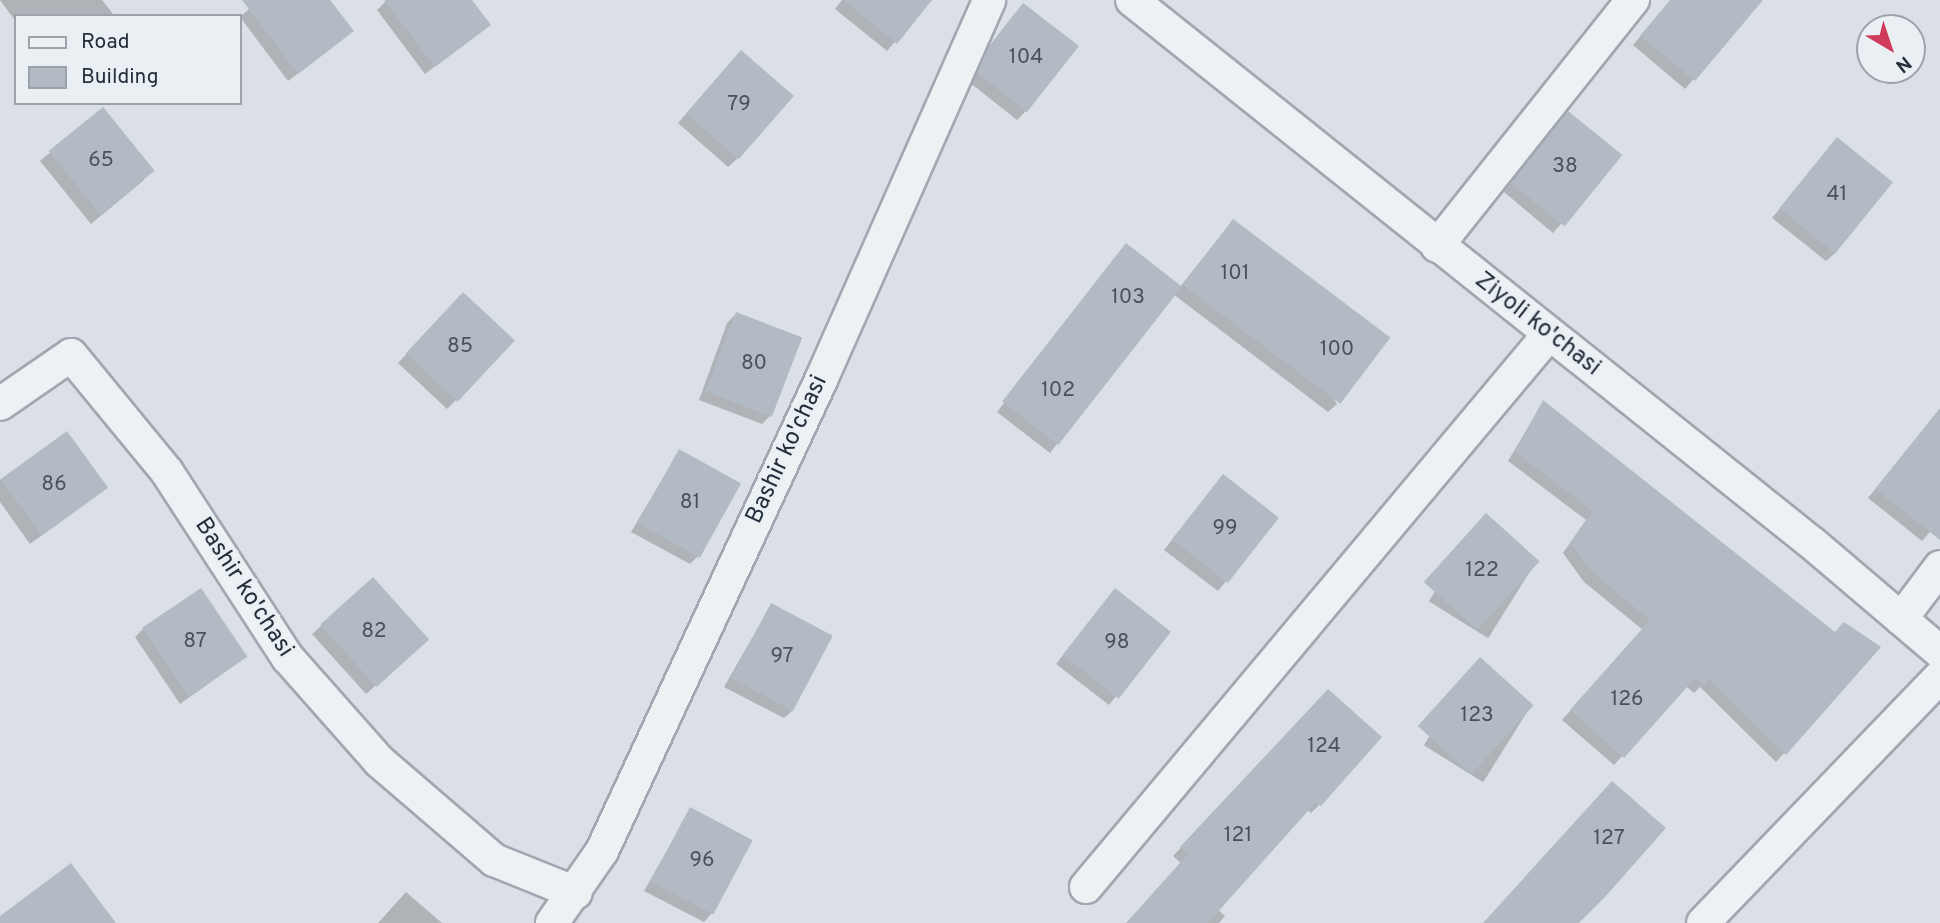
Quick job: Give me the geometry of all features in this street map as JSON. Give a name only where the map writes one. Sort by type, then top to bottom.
[{"type":"street","name":"Bashir ko'chasi","points":[[552,923],[576,893],[602,851],[821,380],[989,0]]},
{"type":"street","name":"Ziyoli ko'chasi","points":[[1132,0],[1940,652]]},
{"type":"street","points":[[1437,246],[1633,0]]},
{"type":"street","points":[[1086,887],[1549,334]]},
{"type":"street","name":"Bashir ko'chasi","points":[[0,404],[71,355],[167,472],[288,658],[379,761],[494,860],[576,893]]},
{"type":"street","points":[[1901,618],[1940,567]]},
{"type":"street","points":[[1703,923],[1940,677]]},
{"type":"building","points":[[242,0],[330,0],[354,31],[298,74]]},
{"type":"building","points":[[384,0],[472,0],[491,25],[435,67]]},
{"type":"building","points":[[843,0],[932,0],[897,44]]},
{"type":"building","points":[[1670,0],[1763,0],[1695,81],[1640,36]]},
{"type":"building","points":[[1023,3],[1079,46],[1027,112],[977,73],[987,49]]},
{"type":"building","points":[[741,50],[794,96],[739,159],[686,113]]},
{"type":"building","points":[[103,107],[155,171],[100,215],[49,151]]},
{"type":"building","points":[[1568,111],[1622,155],[1565,227],[1510,182]]},
{"type":"building","points":[[1837,137],[1893,182],[1835,254],[1779,208]]},
{"type":"building","points":[[1233,219],[1390,338],[1340,404],[1183,285]]},
{"type":"building","points":[[1126,243],[1182,287],[1058,445],[1002,401]]},
{"type":"building","points":[[463,292],[515,340],[458,402],[406,353]]},
{"type":"building","points":[[736,312],[802,337],[772,417],[706,391]]},
{"type":"building","points":[[1543,400],[1835,632],[1844,622],[1881,647],[1786,755],[1709,679],[1704,685],[1695,678],[1624,758],[1570,710],[1650,620],[1593,573],[1570,543],[1593,511],[1515,452]]},
{"type":"building","points":[[1940,408],[1940,540],[1875,489]]},
{"type":"building","points":[[67,431],[108,488],[42,536],[1,479]]},
{"type":"building","points":[[679,449],[741,483],[700,558],[638,523]]},
{"type":"building","points":[[1223,474],[1279,518],[1228,583],[1172,539]]},
{"type":"building","points":[[1486,513],[1540,561],[1477,630],[1424,582]]},
{"type":"building","points":[[373,577],[429,639],[376,687],[320,625]]},
{"type":"building","points":[[201,588],[247,657],[189,697],[142,628]]},
{"type":"building","points":[[1115,588],[1171,632],[1119,699],[1063,655]]},
{"type":"building","points":[[771,603],[833,636],[793,711],[731,678]]},
{"type":"building","points":[[1480,657],[1534,705],[1471,774],[1418,726]]},
{"type":"building","points":[[1328,689],[1382,737],[1321,806],[1316,802],[1208,923],[1126,923],[1188,854],[1180,847]]},
{"type":"building","points":[[1612,781],[1666,828],[1605,897],[1579,923],[1483,923]]},
{"type":"building","points":[[690,807],[753,840],[713,915],[651,881]]},
{"type":"building","points":[[71,863],[116,923],[0,923],[0,916]]}]
